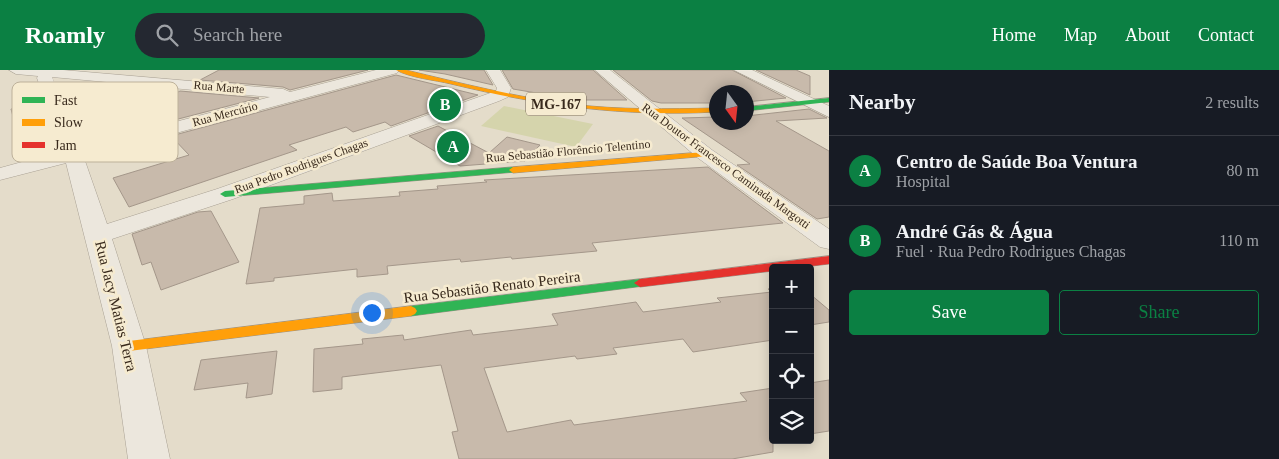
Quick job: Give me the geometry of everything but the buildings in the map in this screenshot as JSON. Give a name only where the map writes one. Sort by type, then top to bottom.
[{"type":"street","name":"Rua Marte","points":[[16,70],[150,82]]},
{"type":"street","name":"Rua Mercúrio","points":[[178,126],[392,70]]},
{"type":"street","name":"MG-167","points":[[398,70],[503,94],[571,106],[650,111],[709,110]]},
{"type":"street","points":[[493,70],[504,88],[503,94]]},
{"type":"street","name":"Rua Doutor Francesco Caminada Margotti","points":[[602,70],[705,154],[829,241]]},
{"type":"street","points":[[741,70],[829,112]]},
{"type":"street","name":"Rua Jacy Matias Terra","points":[[46,82],[44,78],[49,73]]},
{"type":"street","name":"Rua Marte","points":[[178,84],[297,95]]},
{"type":"street","name":"Rua Pedro Rodrigues Chagas","points":[[98,235],[225,194],[503,94]]},
{"type":"street","points":[[754,108],[829,100]]},
{"type":"street","name":"Rua Sebastião Florêncio Telentino","points":[[225,194],[705,154]]},
{"type":"street","name":"Rua Mercúrio","points":[[0,174],[44,162]]},
{"type":"street","name":"Rua Jacy Matias Terra","points":[[75,162],[129,346],[148,459]]},
{"type":"street","name":"Rua Sebastião Renato Pereira","points":[[129,346],[829,260]]},
{"type":"green space","points":[[504,106],[593,124],[576,147],[481,126]]},
{"type":"traffic: fast","points":[[754,108],[829,100]]},
{"type":"traffic: fast","points":[[225,194],[513,170]]},
{"type":"traffic: fast","points":[[411,311],[640,283]]},
{"type":"traffic: slow","points":[[399,70],[506,95],[571,106],[625,110],[709,110]]},
{"type":"traffic: slow","points":[[513,170],[705,154]]},
{"type":"traffic: slow","points":[[129,346],[411,311]]},
{"type":"traffic: jam","points":[[640,283],[829,260]]},
{"type":"place","name":"André Gás & Água","points":[[445,105]]},
{"type":"place","name":"Centro de Saúde Boa Ventura","points":[[453,147]]}]
